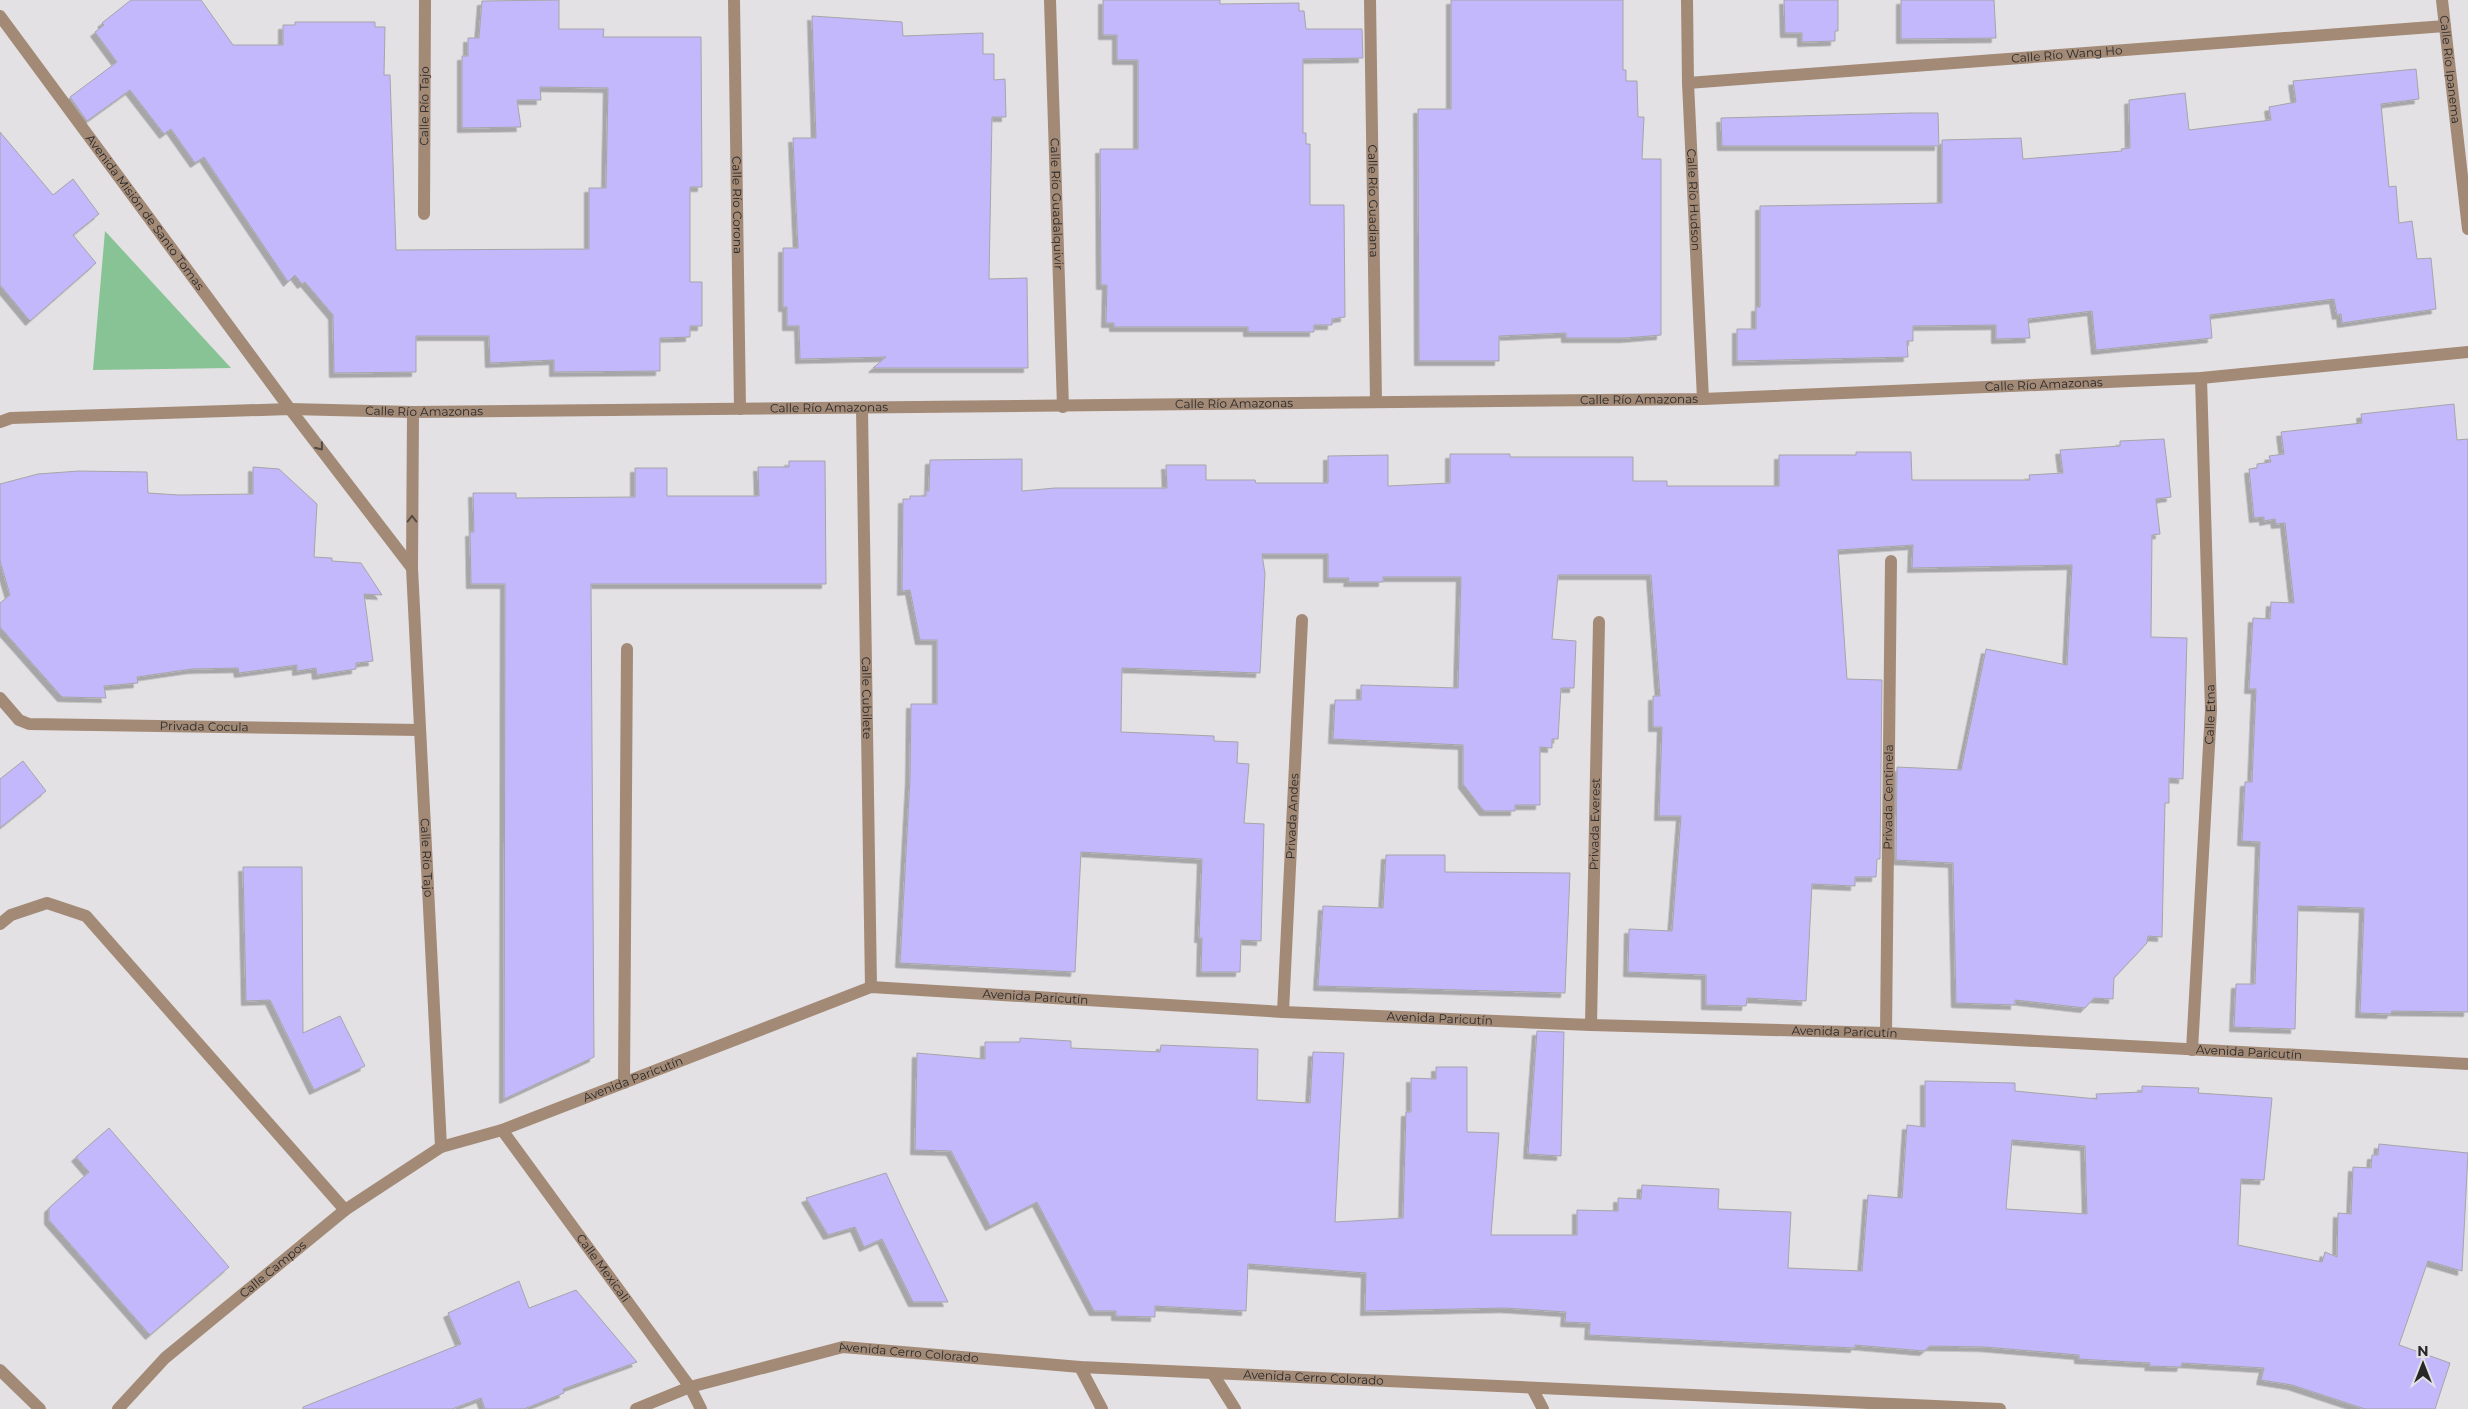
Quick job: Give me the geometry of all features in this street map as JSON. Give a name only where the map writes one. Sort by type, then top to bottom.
[{"type":"street","name":"Calle Río Tajo","points":[[424,214],[425,0]]},
{"type":"street","name":"Calle Río Corona","points":[[734,0],[740,409]]},
{"type":"street","name":"Calle Río Guadalquivir","points":[[1050,0],[1063,407]]},
{"type":"street","name":"Calle Río Guadiana","points":[[1370,0],[1376,402]]},
{"type":"street","name":"Calle Río Hudson","points":[[1687,0],[1688,84],[1703,399]]},
{"type":"street","name":"Calle Río Ipanema","points":[[2442,0],[2468,229]]},
{"type":"street","name":"Avenida Misión de Santo Tomas","points":[[0,16],[290,409]]},
{"type":"street","name":"Calle Río Wang Ho","points":[[1688,84],[2445,26]]},
{"type":"street","name":"Calle Río Amazonas","points":[[0,422],[10,418],[290,409],[413,412],[862,409],[1703,399],[2201,378],[2468,352]]},
{"type":"street","name":"Calle Etna","points":[[2192,1050],[2211,710],[2201,378]]},
{"type":"street","points":[[290,409],[412,568]]},
{"type":"street","name":"Calle Cubilete","points":[[862,409],[871,987]]},
{"type":"street","name":"Calle Río Tajo","points":[[413,412],[412,568],[441,1147]]},
{"type":"street","name":"Privada Centinela","points":[[1886,1033],[1891,561]]},
{"type":"street","name":"Privada Andes","points":[[1283,1012],[1302,620]]},
{"type":"street","name":"Privada Everest","points":[[1591,1025],[1599,622]]},
{"type":"street","points":[[624,1083],[627,649]]},
{"type":"street","name":"Privada Cocula","points":[[0,698],[18,720],[30,724],[420,730]]},
{"type":"street","points":[[0,924],[10,915],[47,903],[86,916],[345,1210]]},
{"type":"street","name":"Avenida Paricutín","points":[[441,1147],[502,1130],[871,987],[1283,1012],[1591,1025],[1886,1033],[2468,1064]]},
{"type":"street","name":"Calle Mexicali","points":[[502,1130],[690,1387],[701,1409]]},
{"type":"street","name":"Calle Campos","points":[[118,1409],[164,1358],[345,1210],[441,1147]]},
{"type":"street","name":"Avenida Cerro Colorado","points":[[636,1409],[690,1387],[843,1347],[1080,1368],[2000,1409]]},
{"type":"street","points":[[1080,1368],[1102,1409]]},
{"type":"street","points":[[0,1370],[40,1409]]},
{"type":"street","points":[[1213,1374],[1235,1409]]},
{"type":"street","points":[[1532,1388],[1543,1409]]},
{"type":"green space","points":[[105,231],[231,368],[93,370]]},
{"type":"building","points":[[131,0],[201,0],[233,45],[283,45],[283,25],[295,25],[295,22],[375,22],[375,27],[385,27],[384,75],[390,75],[396,250],[589,249],[589,188],[606,188],[608,88],[540,87],[541,100],[517,100],[521,127],[462,128],[462,56],[468,56],[468,38],[479,38],[482,1],[559,0],[559,29],[604,29],[603,37],[701,37],[702,187],[690,187],[690,282],[702,282],[702,326],[690,326],[690,337],[660,338],[660,371],[554,372],[554,360],[490,363],[489,336],[416,336],[416,372],[334,373],[333,315],[305,282],[302,284],[295,275],[288,282],[204,157],[195,163],[171,129],[164,134],[130,90],[87,121],[70,97],[117,62],[95,32],[104,25],[102,23]]},
{"type":"building","points":[[1103,0],[1220,0],[1220,4],[1299,3],[1299,11],[1304,11],[1306,29],[1362,29],[1363,58],[1303,59],[1303,133],[1306,133],[1306,144],[1310,144],[1310,205],[1344,205],[1345,317],[1332,319],[1332,325],[1314,325],[1314,332],[1248,332],[1248,327],[1114,327],[1114,323],[1106,323],[1107,285],[1101,285],[1100,149],[1138,149],[1138,60],[1117,60],[1117,35],[1103,35]]},
{"type":"building","points":[[1451,0],[1623,0],[1623,70],[1626,70],[1626,81],[1637,81],[1638,117],[1644,117],[1642,159],[1661,159],[1661,335],[1625,338],[1566,338],[1566,333],[1499,336],[1499,361],[1419,361],[1418,109],[1451,109]]},
{"type":"building","points":[[1784,0],[1838,0],[1838,31],[1835,31],[1835,41],[1802,42],[1802,33],[1785,33]]},
{"type":"building","points":[[1901,0],[1994,0],[1996,38],[1901,39]]},
{"type":"building","points":[[812,16],[902,22],[903,36],[983,33],[983,54],[994,54],[994,80],[1005,79],[1006,117],[992,117],[989,279],[1027,278],[1028,368],[873,368],[886,357],[800,359],[799,326],[787,326],[787,307],[783,307],[783,248],[798,248],[793,138],[816,138]]},
{"type":"building","points":[[2416,69],[2419,99],[2381,104],[2389,187],[2396,186],[2399,223],[2412,221],[2417,259],[2431,258],[2436,309],[2342,323],[2341,314],[2337,315],[2334,299],[2210,315],[2212,338],[2096,350],[2092,311],[2028,319],[2030,338],[1996,339],[1996,325],[1913,326],[1913,341],[1907,341],[1908,357],[1737,361],[1737,329],[1756,329],[1756,307],[1760,307],[1760,206],[1942,203],[1942,140],[2021,138],[2023,159],[2122,151],[2121,149],[2130,148],[2129,100],[2185,93],[2189,130],[2271,120],[2269,107],[2296,102],[2293,81]]},
{"type":"building","points":[[1938,113],[1939,146],[1722,146],[1721,118]]},
{"type":"building","points":[[0,132],[53,195],[73,179],[99,214],[73,235],[96,263],[30,321],[0,285]]},
{"type":"building","points":[[2454,404],[2457,440],[2468,439],[2468,1012],[2392,1011],[2391,1014],[2360,1013],[2364,908],[2298,906],[2295,1029],[2234,1027],[2236,984],[2255,984],[2260,842],[2242,841],[2245,782],[2252,782],[2256,689],[2249,689],[2253,618],[2270,619],[2271,602],[2294,603],[2285,523],[2276,524],[2275,519],[2264,521],[2264,517],[2254,518],[2249,469],[2257,468],[2257,464],[2271,462],[2269,456],[2284,454],[2281,432],[2362,423],[2361,414]]},
{"type":"building","points":[[2164,439],[2171,497],[2156,499],[2160,534],[2152,535],[2151,637],[2187,638],[2183,779],[2169,778],[2169,803],[2165,803],[2162,937],[2148,936],[2147,943],[2114,978],[2113,999],[2094,998],[2085,1008],[2015,1000],[2015,1005],[1956,1003],[1953,863],[1896,860],[1897,767],[1961,770],[1986,649],[2067,665],[2072,565],[1912,568],[1913,545],[1838,550],[1847,679],[1882,680],[1880,859],[1877,859],[1876,877],[1855,877],[1855,886],[1812,884],[1806,1001],[1747,998],[1746,1006],[1706,1005],[1706,975],[1628,972],[1629,929],[1672,931],[1681,816],[1659,816],[1662,727],[1653,727],[1653,696],[1660,696],[1651,575],[1558,575],[1552,639],[1576,641],[1574,688],[1561,688],[1558,739],[1552,739],[1552,748],[1540,747],[1540,805],[1515,805],[1515,811],[1484,811],[1463,784],[1463,745],[1333,739],[1335,700],[1361,700],[1361,685],[1458,688],[1461,577],[1383,577],[1383,582],[1348,582],[1349,578],[1328,578],[1328,554],[1262,554],[1265,574],[1260,673],[1122,668],[1121,732],[1214,736],[1214,741],[1238,742],[1237,763],[1249,764],[1244,823],[1264,824],[1261,941],[1241,940],[1240,972],[1201,972],[1202,938],[1199,938],[1202,859],[1081,852],[1075,972],[900,963],[910,780],[911,704],[937,704],[937,640],[920,640],[910,590],[902,591],[903,499],[910,499],[910,496],[926,496],[926,491],[929,491],[930,460],[1022,459],[1022,491],[1055,488],[1167,488],[1166,465],[1206,465],[1206,480],[1255,480],[1256,483],[1328,483],[1328,456],[1388,455],[1388,486],[1450,483],[1450,454],[1510,454],[1510,457],[1633,457],[1633,481],[1667,481],[1667,486],[1779,486],[1779,455],[1856,455],[1856,452],[1911,452],[1912,480],[2030,480],[2029,475],[2063,473],[2060,450],[2120,446],[2120,441]]},
{"type":"building","points":[[789,461],[825,461],[826,584],[591,584],[594,1057],[504,1099],[505,584],[471,584],[470,532],[474,532],[473,493],[516,493],[516,498],[635,497],[635,468],[667,468],[667,496],[759,496],[758,467],[789,467]]},
{"type":"building","points":[[253,467],[279,469],[317,504],[314,557],[332,558],[332,561],[361,563],[382,595],[364,594],[373,661],[356,663],[356,669],[317,675],[316,668],[297,671],[297,665],[239,673],[238,668],[192,669],[137,677],[138,683],[104,686],[106,698],[62,697],[0,627],[0,603],[10,595],[0,561],[0,484],[38,474],[79,471],[147,472],[148,493],[179,495],[253,494]]},
{"type":"building","points":[[23,761],[46,791],[0,828],[0,779]]},
{"type":"building","points":[[1386,855],[1445,855],[1445,872],[1570,873],[1565,993],[1318,986],[1323,906],[1383,908]]},
{"type":"building","points":[[243,867],[302,867],[303,1033],[340,1016],[365,1066],[314,1090],[270,1000],[246,1001]]},
{"type":"building","points":[[1537,1031],[1564,1032],[1561,1156],[1528,1154]]},
{"type":"building","points":[[1020,1038],[1071,1041],[1071,1048],[1160,1052],[1161,1045],[1258,1049],[1257,1100],[1310,1103],[1313,1052],[1344,1053],[1335,1222],[1403,1218],[1406,1112],[1411,1112],[1411,1078],[1436,1079],[1436,1067],[1467,1067],[1467,1132],[1499,1133],[1491,1235],[1577,1235],[1577,1210],[1618,1211],[1618,1198],[1641,1199],[1642,1185],[1719,1189],[1718,1209],[1791,1212],[1788,1268],[1862,1271],[1868,1195],[1902,1198],[1907,1125],[1925,1127],[1925,1081],[2015,1083],[2015,1091],[2097,1099],[2096,1094],[2142,1092],[2142,1086],[2199,1088],[2198,1093],[2272,1098],[2264,1180],[2241,1179],[2238,1245],[2322,1262],[2325,1252],[2337,1257],[2338,1213],[2351,1214],[2353,1167],[2371,1168],[2372,1155],[2378,1155],[2379,1144],[2468,1153],[2462,1271],[2428,1261],[2399,1345],[2450,1363],[2435,1409],[2365,1409],[2292,1385],[2261,1380],[2264,1368],[2182,1363],[2181,1367],[2149,1366],[2150,1363],[2079,1359],[2079,1355],[1985,1347],[1930,1346],[1924,1351],[1855,1345],[1855,1348],[1589,1335],[1590,1323],[1565,1322],[1566,1312],[1505,1308],[1365,1311],[1366,1273],[1248,1264],[1246,1311],[1155,1306],[1155,1317],[1116,1316],[1116,1311],[1094,1311],[1037,1202],[990,1226],[951,1151],[915,1150],[917,1053],[985,1059],[985,1042],[1020,1042]],"holes":[[[2012,1140],[2085,1146],[2087,1214],[2006,1209]]]},
{"type":"building","points":[[109,1128],[229,1267],[150,1335],[49,1220],[49,1208],[89,1172],[76,1157]]},
{"type":"building","points":[[886,1173],[948,1302],[913,1302],[882,1239],[864,1247],[855,1227],[828,1235],[806,1198]]},
{"type":"building","points":[[519,1281],[529,1308],[576,1290],[637,1362],[563,1389],[564,1393],[524,1409],[485,1409],[481,1398],[452,1409],[303,1409],[303,1407],[461,1344],[448,1313]]}]
